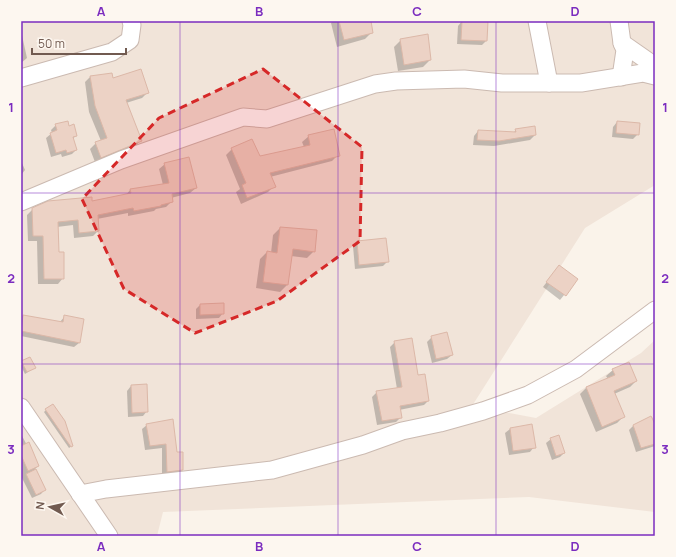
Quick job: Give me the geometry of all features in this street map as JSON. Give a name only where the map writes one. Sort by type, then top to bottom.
[{"type":"street","points":[[21,78],[112,52],[130,40],[132,25],[131,21]]},
{"type":"street","points":[[537,21],[548,83]]},
{"type":"street","points":[[619,21],[622,43],[625,50],[621,77]]},
{"type":"street","points":[[622,43],[655,66]]},
{"type":"street","points":[[21,202],[121,160],[243,117],[268,119],[375,84],[396,81],[464,79],[502,83],[581,83],[643,73],[655,76]]},
{"type":"street","points":[[80,494],[106,489],[272,470],[363,445],[402,431],[483,412],[528,396],[576,370],[655,310]]},
{"type":"street","points":[[21,407],[109,536]]},
{"type":"highlighted area","points":[[263,69],[362,147],[360,241],[277,301],[195,333],[124,289],[82,199],[159,118]]},
{"type":"shaded area","points":[[21,21],[655,21],[655,185],[585,228],[472,406],[536,418],[641,353],[655,340],[655,512],[529,497],[163,512],[157,536],[21,536]]},
{"type":"building","points":[[339,21],[371,21],[373,33],[344,40]]},
{"type":"building","points":[[462,21],[488,21],[487,41],[461,40]]},
{"type":"building","points":[[428,34],[431,60],[404,65],[400,39]]},
{"type":"building","points":[[141,69],[149,93],[126,100],[142,141],[101,158],[95,142],[107,138],[95,106],[90,76],[112,73],[113,78]]},
{"type":"building","points":[[68,121],[69,126],[74,124],[77,136],[73,137],[77,150],[67,153],[66,150],[56,153],[50,133],[57,130],[55,124]]},
{"type":"building","points":[[617,121],[640,123],[639,135],[616,133]]},
{"type":"building","points":[[535,126],[536,135],[499,141],[477,140],[478,130],[516,132],[515,129]]},
{"type":"building","points":[[334,129],[340,156],[270,173],[276,187],[247,198],[242,185],[246,183],[231,148],[252,139],[260,156],[310,145],[308,135]]},
{"type":"building","points":[[189,157],[197,188],[172,194],[173,202],[134,211],[133,208],[98,215],[99,231],[79,233],[78,220],[58,222],[59,252],[64,252],[64,279],[44,279],[43,236],[33,236],[32,208],[48,201],[92,197],[92,201],[131,193],[130,189],[169,183],[164,163]]},
{"type":"building","points":[[280,227],[317,230],[315,252],[293,249],[288,285],[263,282],[267,251],[277,253]]},
{"type":"building","points":[[386,238],[389,262],[359,265],[357,241]]},
{"type":"building","points":[[559,265],[578,279],[566,296],[546,282]]},
{"type":"building","points":[[224,303],[224,314],[200,315],[200,304]]},
{"type":"building","points":[[23,315],[63,322],[64,315],[84,319],[80,343],[21,331]]},
{"type":"building","points":[[447,332],[453,355],[436,359],[431,336]]},
{"type":"building","points":[[412,338],[418,375],[425,374],[429,401],[400,406],[402,418],[382,421],[376,391],[402,387],[394,341]]},
{"type":"building","points":[[30,357],[36,368],[27,372],[21,361]]},
{"type":"building","points":[[629,362],[637,381],[614,391],[625,417],[602,427],[586,387],[615,375],[612,369]]},
{"type":"building","points":[[147,384],[148,412],[132,413],[131,385]]},
{"type":"building","points":[[53,404],[65,421],[73,446],[71,447],[45,409]]},
{"type":"building","points":[[651,416],[655,424],[655,444],[641,448],[633,425]]},
{"type":"building","points":[[173,419],[177,452],[183,452],[183,470],[167,472],[166,444],[150,446],[146,424]]},
{"type":"building","points":[[532,424],[536,448],[513,451],[510,428]]},
{"type":"building","points":[[559,435],[565,453],[556,456],[550,438]]},
{"type":"building","points":[[29,442],[39,466],[28,471],[21,455],[21,446]]},
{"type":"building","points":[[36,469],[46,490],[36,495],[26,474]]}]
